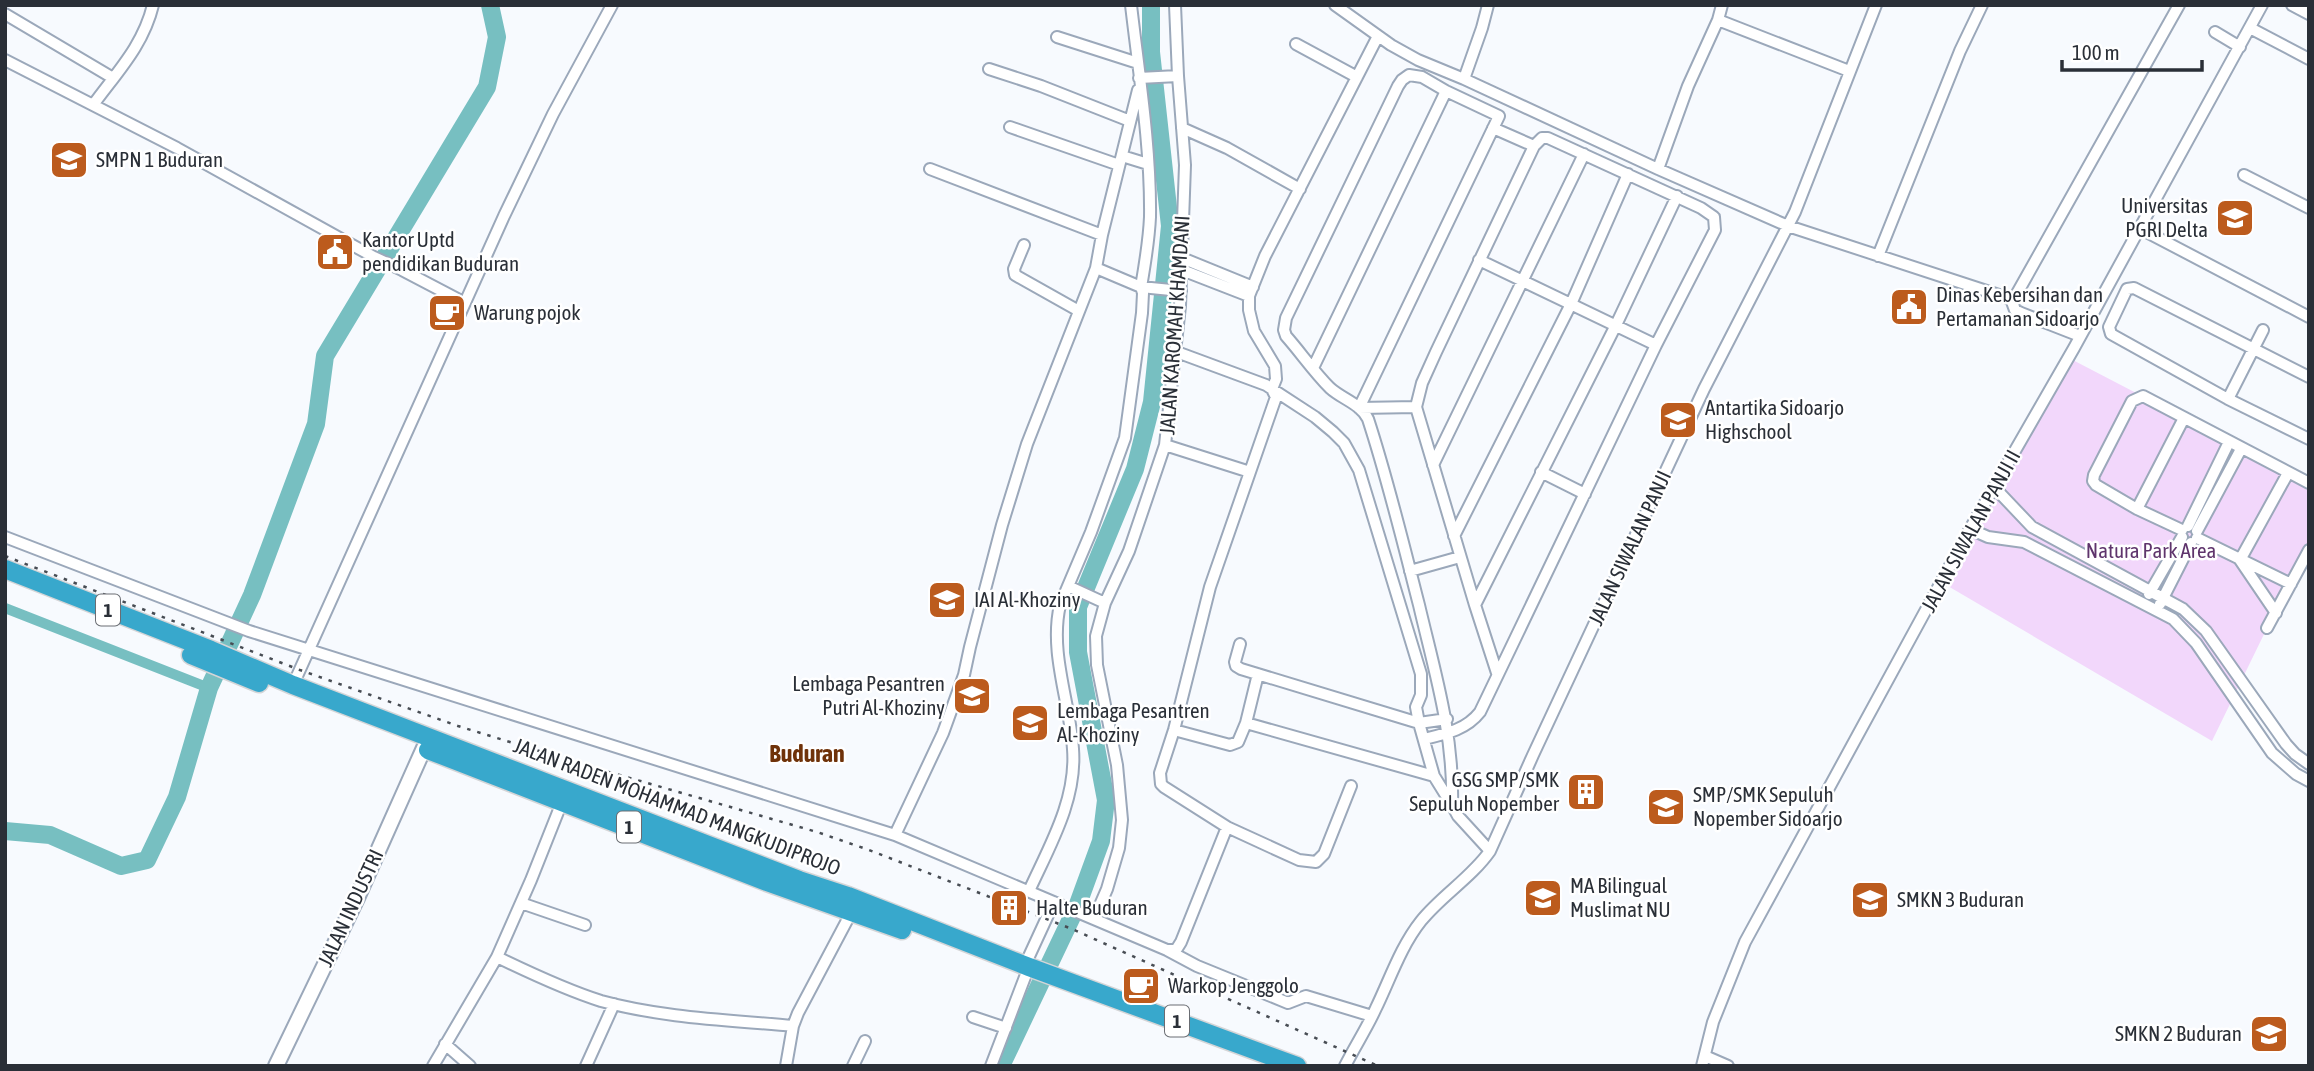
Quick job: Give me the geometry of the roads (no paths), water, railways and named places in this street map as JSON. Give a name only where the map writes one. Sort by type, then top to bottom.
[{"type":"highway","name":"JALAN RADEN MOHAMMAD MANGKUDIPROJO","points":[[5,569],[424,748],[562,802],[798,886],[852,911],[1297,1066]]},
{"type":"highway","name":"JALAN RADEN MOHAMMAD MANGKUDIPROJO","points":[[5,582],[210,656]]},
{"type":"highway","name":"JALAN RADEN MOHAMMAD MANGKUDIPROJO","points":[[236,667],[293,685],[771,876]]},
{"type":"highway","name":"JALAN RADEN MOHAMMAD MANGKUDIPROJO","points":[[798,886],[848,896],[1026,972]]},
{"type":"highway","name":"JALAN RADEN MOHAMMAD MANGKUDIPROJO","points":[[1055,982],[1266,1066]]},
{"type":"street","points":[[93,105],[143,36],[153,5]]},
{"type":"street","points":[[293,685],[553,114],[612,5]]},
{"type":"street","points":[[1029,891],[1058,828],[1072,784],[1073,749],[1056,630],[1060,605],[1070,587],[1125,438],[1143,293],[1146,288],[1150,217],[1142,80],[1131,5]]},
{"type":"street","name":"JALAN KAROMAH KHAMDANI","points":[[1094,919],[1107,889],[1119,848],[1122,820],[1117,765],[1095,650],[1096,636],[1102,601],[1129,551],[1165,445],[1177,291],[1182,271],[1185,165],[1182,128],[1172,77],[1175,5]]},
{"type":"street","points":[[1335,5],[1348,9],[1378,36],[1418,60],[1788,226],[2011,299]]},
{"type":"street","points":[[1464,79],[1488,5]]},
{"type":"street","points":[[1658,169],[1688,86],[1723,5]]},
{"type":"street","name":"JALAN SIWALAN PANJI","points":[[1345,1066],[1408,940],[1420,922],[1481,864],[1490,851],[1704,389],[1788,226],[1876,5]]},
{"type":"street","points":[[1878,256],[1960,51],[1982,5]]},
{"type":"street","points":[[2011,299],[2015,297],[2179,5]]},
{"type":"street","name":"JALAN SIWALAN PANJI II","points":[[1704,1061],[1713,1022],[1745,942],[1970,529],[2080,336],[2262,5]]},
{"type":"street","points":[[2292,5],[2309,14]]},
{"type":"street","points":[[5,14],[113,78]]},
{"type":"street","points":[[1718,20],[1849,71]]},
{"type":"street","points":[[2250,28],[2309,59]]},
{"type":"street","points":[[2215,32],[2240,47]]},
{"type":"street","points":[[1272,389],[1276,379],[1275,366],[1254,331],[1249,310],[1251,292],[1265,256],[1378,36]]},
{"type":"street","points":[[1057,37],[1138,63]]},
{"type":"street","points":[[1296,44],[1357,77]]},
{"type":"street","points":[[6,63],[177,148],[373,257],[465,303]]},
{"type":"street","points":[[989,69],[1130,121]]},
{"type":"street","points":[[1452,805],[1453,777],[1447,719],[1368,419],[1359,408],[1329,387],[1286,336],[1284,330],[1286,318],[1402,80],[1409,75],[1415,75],[1499,116]]},
{"type":"street","points":[[1142,80],[1172,77]]},
{"type":"street","points":[[895,835],[943,733],[964,675],[999,538],[1027,444],[1096,268],[1120,161],[1142,80]]},
{"type":"street","points":[[1313,368],[1446,91]]},
{"type":"street","points":[[1359,408],[1508,101]]},
{"type":"street","points":[[1010,127],[1120,161],[1147,164]]},
{"type":"street","points":[[1182,128],[1227,148],[1300,189]]},
{"type":"street","points":[[1493,128],[1534,146]]},
{"type":"street","points":[[1424,739],[1458,730],[1476,718],[1656,345],[1715,230],[1716,222],[1709,212],[1548,138],[1542,138],[1534,146],[1422,383],[1416,407],[1497,674]]},
{"type":"street","points":[[1433,465],[1584,154]]},
{"type":"street","points":[[930,169],[1102,235]]},
{"type":"street","points":[[1454,536],[1571,304],[1628,174]]},
{"type":"street","points":[[2244,175],[2309,208]]},
{"type":"street","points":[[1475,606],[1616,325],[1677,196]]},
{"type":"street","points":[[2139,228],[2309,317]]},
{"type":"street","points":[[1024,246],[1014,269],[1015,275],[1079,311]]},
{"type":"street","points":[[1182,258],[1251,292]]},
{"type":"street","points":[[1479,260],[1656,345]]},
{"type":"street","points":[[1096,268],[1146,288],[1177,291]]},
{"type":"street","points":[[1182,271],[1251,292]]},
{"type":"street","points":[[2309,377],[2134,288],[2127,289],[2109,327],[2111,334],[2228,399],[2309,439]]},
{"type":"street","points":[[2103,293],[2121,303]]},
{"type":"street","points":[[2011,299],[2015,310],[2080,336]]},
{"type":"street","points":[[2228,399],[2263,330]]},
{"type":"street","points":[[1174,351],[1272,389],[1315,417],[1344,443],[1359,470],[1421,674],[1421,695],[1416,707],[1434,776],[1458,816],[1490,851]]},
{"type":"street","points":[[1272,389],[1275,402],[1210,587],[1174,730],[1160,773],[1161,784],[1227,827],[1297,859],[1316,862],[1324,854],[1351,786]]},
{"type":"street","points":[[2291,584],[2137,509],[2093,481],[2132,401],[2143,396],[2309,483]]},
{"type":"street","points":[[1359,408],[1416,407]]},
{"type":"street","points":[[2137,509],[2184,418]]},
{"type":"street","points":[[2157,610],[2229,442]]},
{"type":"street","points":[[1165,445],[1250,472]]},
{"type":"street","points":[[2144,603],[2190,534],[2241,449]]},
{"type":"street","points":[[1541,472],[1585,494]]},
{"type":"street","points":[[2241,560],[2288,473]]},
{"type":"street","points":[[1994,487],[2032,527],[2183,609],[2206,631],[2286,744],[2306,762]]},
{"type":"street","points":[[2024,542],[2032,527]]},
{"type":"street","points":[[1970,529],[1988,537],[2024,542],[2180,624],[2275,756],[2309,781]]},
{"type":"street","points":[[5,537],[249,631],[895,835],[1066,906],[1197,966],[1287,1003],[1306,996],[1372,1016]]},
{"type":"street","points":[[2267,628],[2309,550]]},
{"type":"street","points":[[1410,571],[1460,557]]},
{"type":"street","points":[[2241,560],[2276,612]]},
{"type":"street","points":[[1070,587],[1102,601]]},
{"type":"street","points":[[2194,641],[2202,641],[2206,631]]},
{"type":"street","points":[[1240,644],[1236,666],[1258,674],[1419,723],[1447,719]]},
{"type":"street","points":[[2215,670],[2220,661],[2226,661]]},
{"type":"street","points":[[1174,730],[1230,745],[1238,742],[1246,723],[1258,674]]},
{"type":"street","points":[[1246,723],[1434,776]]},
{"type":"street","points":[[2275,756],[2284,753],[2286,744]]},
{"type":"street","name":"JALAN INDUSTRI","points":[[276,1066],[357,898],[424,748]]},
{"type":"street","points":[[2296,774],[2296,765],[2306,762]]},
{"type":"street","points":[[433,1066],[497,957],[562,802]]},
{"type":"street","points":[[1167,950],[1175,950],[1181,943],[1227,827]]},
{"type":"street","points":[[991,1066],[1054,902]]},
{"type":"street","points":[[521,903],[585,925]]},
{"type":"street","points":[[786,1066],[793,1026],[801,1006],[852,911]]},
{"type":"street","points":[[497,957],[582,994],[614,1004],[675,1014],[793,1026]]},
{"type":"street","points":[[586,1066],[614,1004]]},
{"type":"street","points":[[973,1017],[1006,1028]]},
{"type":"street","points":[[853,1066],[865,1041]]},
{"type":"street","points":[[445,1044],[470,1066]]},
{"type":"street","points":[[1704,1061],[1728,1066]]},
{"type":"waterway","points":[[5,831],[50,835],[121,866],[147,860],[177,797],[209,688],[252,595],[316,424],[325,356],[487,87],[497,37],[490,5]]},
{"type":"waterway","points":[[1001,1066],[1078,904],[1101,841],[1106,800],[1078,652],[1078,607],[1135,469],[1152,402],[1170,226],[1151,52],[1151,5]]},
{"type":"waterway","points":[[5,608],[209,688]]},
{"type":"railway","points":[[5,556],[300,670],[458,726],[817,832],[869,850],[1072,929],[1378,1066]]},
{"type":"place","name":"SMPN 1 Buduran","points":[[69,160]]},
{"type":"place","name":"Universitas PGRI Delta","points":[[2235,218]]},
{"type":"place","name":"Kantor Uptd pendidikan Buduran","points":[[335,252]]},
{"type":"place","name":"Dinas Kebersihan dan Pertamanan Sidoarjo","points":[[1909,307]]},
{"type":"place","name":"Warung pojok","points":[[447,313]]},
{"type":"place","name":"Antartika Sidoarjo Highschool","points":[[1678,420]]},
{"type":"place","name":"IAI Al-Khoziny","points":[[947,600]]},
{"type":"place","name":"Lembaga Pesantren Putri Al-Khoziny","points":[[972,696]]},
{"type":"place","name":"Lembaga Pesantren Al-Khoziny","points":[[1030,723]]},
{"type":"place","name":"GSG SMP/SMK Sepuluh Nopember","points":[[1586,792]]},
{"type":"place","name":"SMP/SMK Sepuluh Nopember Sidoarjo","points":[[1666,807]]},
{"type":"place","name":"MA Bilingual Muslimat NU","points":[[1543,898]]},
{"type":"place","name":"SMKN 3 Buduran","points":[[1870,900]]},
{"type":"place","name":"Halte Buduran","points":[[1009,908]]},
{"type":"place","name":"Warkop Jenggolo","points":[[1141,986]]},
{"type":"place","name":"SMKN 2 Buduran","points":[[2269,1034]]},
{"type":"district","name":"Buduran","points":[[807,754]]},
{"type":"park label","name":"Natura Park Area","points":[[2151,551]]}]
